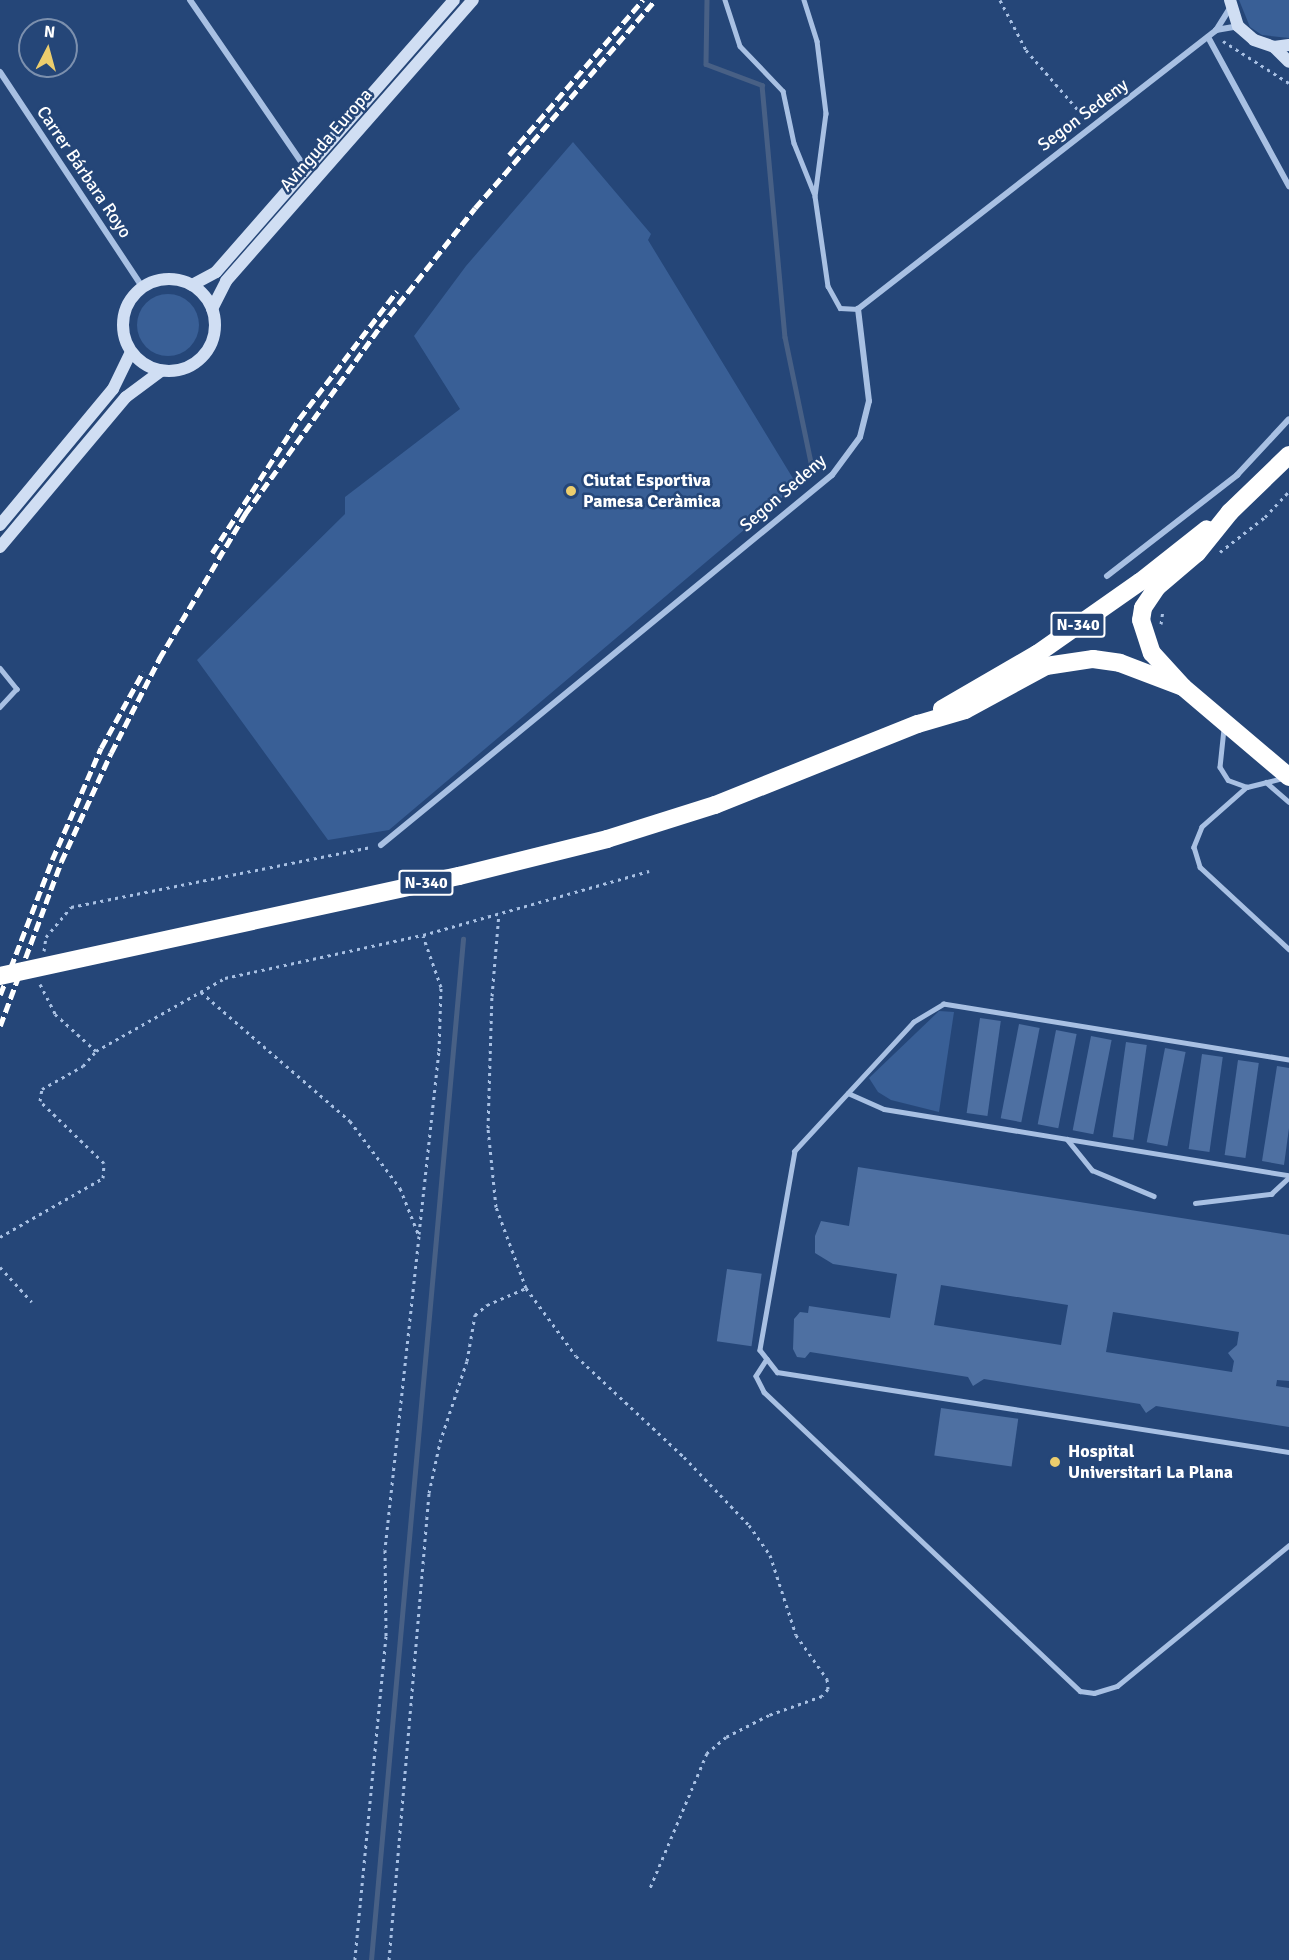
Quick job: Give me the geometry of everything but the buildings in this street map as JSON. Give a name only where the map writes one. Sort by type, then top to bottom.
[{"type":"highway","name":"N-340","points":[[0,976],[58,961],[459,876],[607,839],[788,779],[918,724],[1037,654],[1140,582],[1230,512],[1289,454]]},
{"type":"highway","points":[[1230,512],[1197,553],[1157,587],[1143,608],[1142,633],[1152,653],[1183,687],[1288,777]]},
{"type":"highway","points":[[918,724],[965,710],[1046,666],[1069,661],[1120,663],[1183,687]]},
{"type":"main road","name":"Avinguda Europa","points":[[192,285],[216,272],[454,0]]},
{"type":"main road","name":"Avinguda Europa","points":[[212,309],[226,281],[473,0]]},
{"type":"main road","points":[[1230,4],[1238,26],[1254,40],[1274,47],[1289,62]]},
{"type":"main road","points":[[1274,47],[1289,45]]},
{"type":"main road","points":[[0,547],[126,397],[161,371],[189,367],[204,354],[214,336],[212,309],[192,285],[167,279],[143,288],[132,297],[123,324],[131,351],[145,364],[161,371]]},
{"type":"main road","points":[[0,525],[113,389],[131,351]]},
{"type":"street","points":[[190,0],[306,169]]},
{"type":"street","name":"Segon Sedeny","points":[[381,845],[831,475],[860,437],[869,401],[858,309],[1019,180],[1094,128],[1208,37],[1216,30],[1230,4]]},
{"type":"street","points":[[1216,30],[1238,26]]},
{"type":"street","points":[[1208,37],[1289,186]]},
{"type":"street","name":"Carrer Bárbara Royo","points":[[0,72],[143,288]]},
{"type":"street","points":[[1107,576],[1236,475],[1289,419]]},
{"type":"lane","points":[[725,0],[740,46],[783,91],[794,143],[815,196],[828,286],[840,308],[858,309]]},
{"type":"lane","points":[[804,0],[817,41],[826,113],[815,196]]},
{"type":"lane","points":[[0,668],[17,689],[0,707]]},
{"type":"lane","points":[[1226,724],[1220,747],[1220,767],[1228,780],[1247,787]]},
{"type":"lane","points":[[1288,777],[1247,787],[1202,827],[1194,847],[1200,867],[1289,949]]},
{"type":"lane","points":[[1266,782],[1289,802]]},
{"type":"lane","points":[[1289,1060],[944,1004],[914,1023],[795,1151],[760,1350],[777,1372],[1289,1452]]},
{"type":"lane","points":[[848,1093],[884,1109],[1289,1176]]},
{"type":"lane","points":[[1067,1139],[1092,1170],[1154,1196]]},
{"type":"lane","points":[[1195,1203],[1270,1194],[1289,1176]]},
{"type":"lane","points":[[767,1359],[756,1376],[764,1392],[1080,1691],[1094,1693],[1117,1686],[1289,1545]]},
{"type":"path","points":[[1000,0],[1026,50],[1094,128]]},
{"type":"path","points":[[1216,30],[1231,49],[1263,64],[1289,82]]},
{"type":"path","points":[[1219,554],[1265,517],[1289,491]]},
{"type":"path","points":[[1160,635],[1163,607]]},
{"type":"path","points":[[500,914],[492,996],[488,1128],[496,1207],[526,1288],[576,1356],[684,1457],[749,1525],[770,1555],[796,1635],[827,1679],[828,1689],[822,1696],[769,1715],[726,1737],[707,1753],[649,1890]]},
{"type":"path","points":[[355,1960],[386,1636],[385,1550],[438,1051],[441,987],[423,935]]},
{"type":"path","points":[[201,992],[350,1121],[400,1188],[419,1236]]},
{"type":"path","points":[[0,1237],[103,1178],[104,1163],[40,1101],[42,1089],[83,1066],[96,1051]]},
{"type":"path","points":[[0,1267],[32,1302]]},
{"type":"path","points":[[389,1960],[429,1493],[440,1442],[467,1361],[475,1315],[487,1305],[526,1288]]},
{"type":"shaded area","points":[[1239,0],[1289,0],[1289,38],[1262,35],[1250,27]]},
{"type":"shaded area","name":"Ciutat Esportiva Pamesa Ceràmica","points":[[573,142],[651,234],[648,240],[797,485],[389,830],[328,840],[197,660],[345,514],[345,497],[460,409],[414,336],[466,266]]},
{"type":"shaded area","points":[[162,294],[174,294],[190,303],[197,313],[199,325],[197,337],[190,347],[174,356],[162,356],[151,351],[142,342],[137,331],[137,319],[142,308],[151,299]]},
{"type":"shaded area","points":[[939,1011],[954,1012],[939,1112],[891,1100],[878,1092],[869,1078]]},
{"type":"waterway","points":[[707,0],[706,64],[762,85],[785,337],[811,463]]},
{"type":"waterway","points":[[371,1960],[463,939]]},
{"type":"railway","points":[[509,155],[643,0]]},
{"type":"railway","points":[[0,1026],[61,862],[111,753],[159,659],[245,514],[380,327],[475,208],[655,0]]},
{"type":"railway","points":[[212,553],[299,419],[397,291]]},
{"type":"railway","points":[[0,995],[52,860],[101,748],[143,672]]},
{"type":"place","name":"Ciutat Esportiva Pamesa Ceràmica","points":[[571,491]]},
{"type":"place","name":"Hospital Universitari La Plana","points":[[1055,1462]]}]
